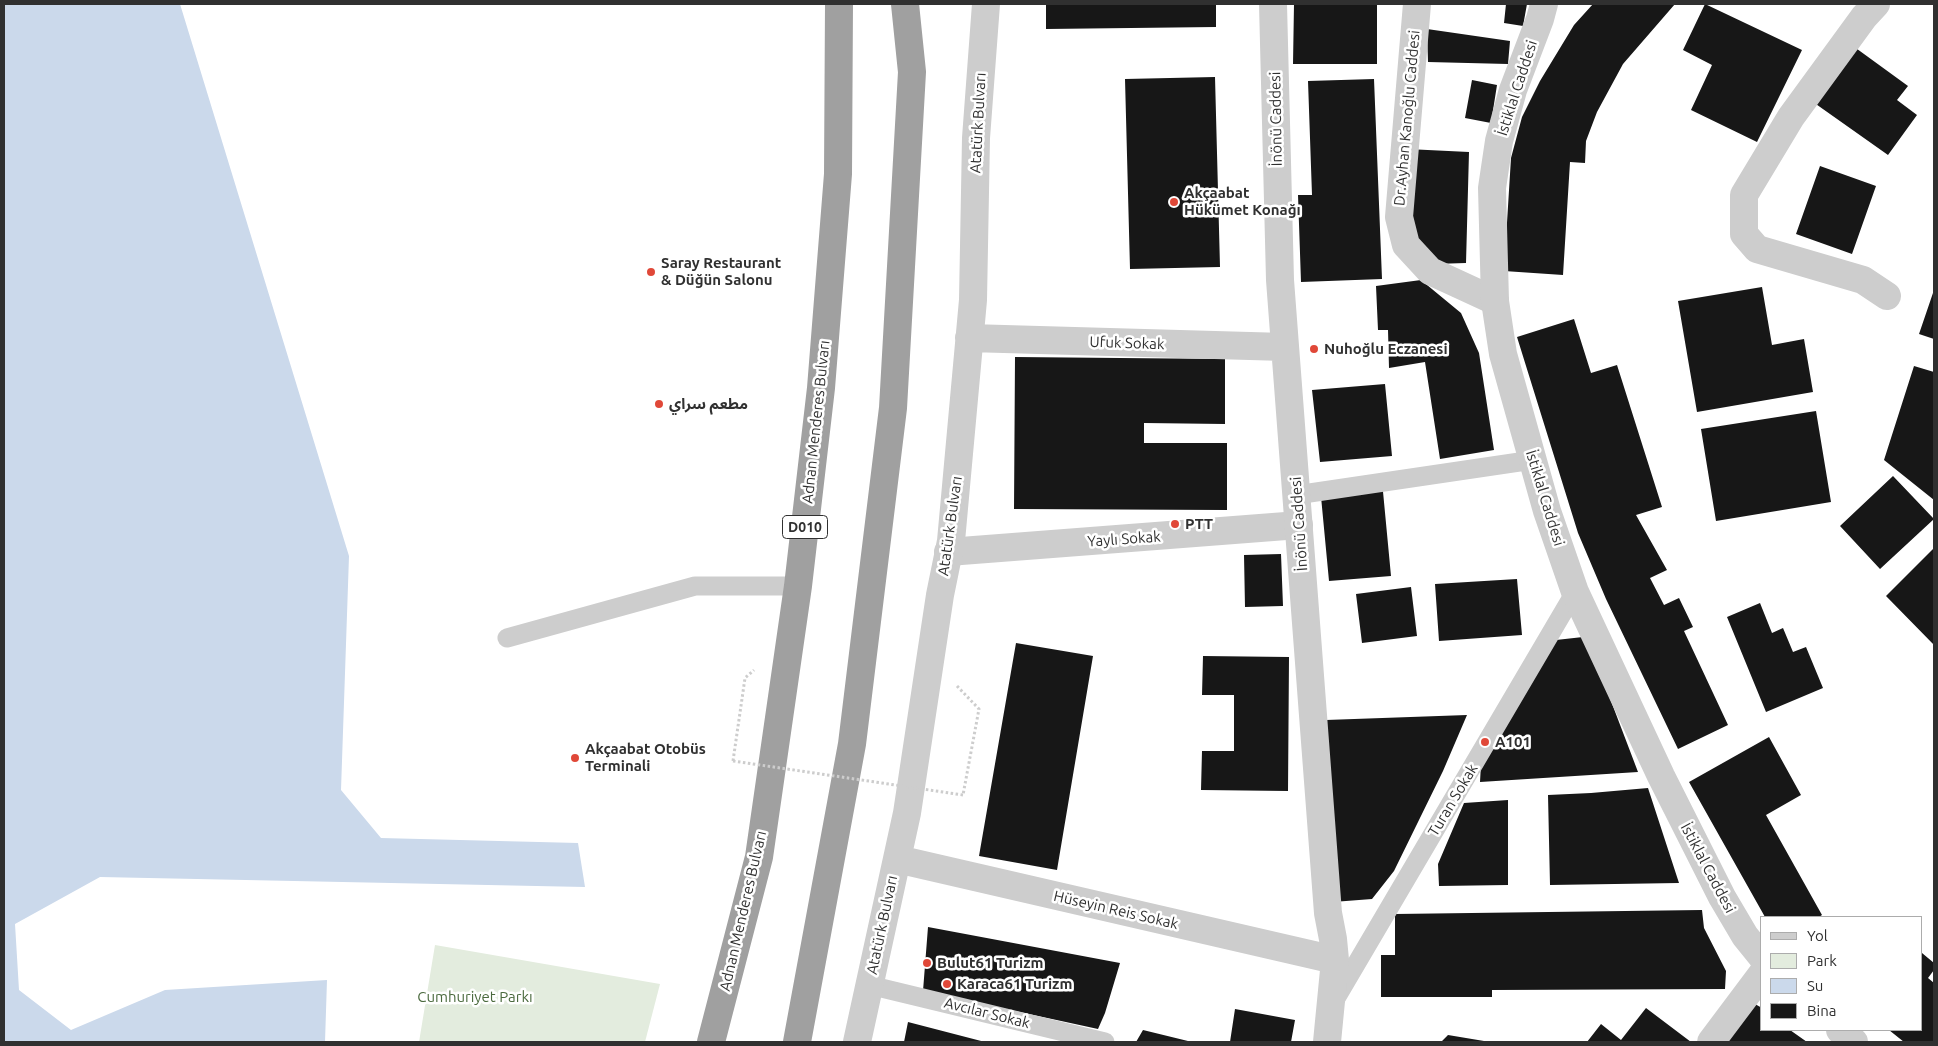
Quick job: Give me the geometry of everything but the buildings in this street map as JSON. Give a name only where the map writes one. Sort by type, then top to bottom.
[{"type":"highway","name":"Adnan Menderes Bulvarı","points":[[711,1042],[759,858],[798,586],[821,388],[838,174],[839,4]]},
{"type":"highway","points":[[797,1042],[852,744],[893,408],[912,72],[905,4]]},
{"type":"street","name":"Atatürk Bulvarı","points":[[857,1042],[907,813],[940,595],[951,541],[973,300],[976,138],[986,4]]},
{"type":"street","name":"İnönü Caddesi","points":[[1273,4],[1280,280],[1328,914],[1335,960],[1327,1042]]},
{"type":"street","name":"Dr.Ayhan Kanoğlu Caddesi","points":[[1417,4],[1399,217],[1406,245],[1430,271],[1495,301]]},
{"type":"street","points":[[1876,4],[1864,17],[1791,117],[1744,196],[1744,234],[1757,249],[1863,280],[1888,296]]},
{"type":"street","name":"İstiklal Caddesi","points":[[1546,9],[1514,90],[1499,141],[1492,188],[1495,301],[1503,354],[1547,511],[1575,592],[1661,776],[1722,897],[1745,936],[1760,955]]},
{"type":"street","name":"Ufuk Sokak","points":[[969,338],[1286,347]]},
{"type":"street","name":"Yaylı Sokak","points":[[948,552],[1299,525]]},
{"type":"street","name":"Hüseyin Reis Sokak","points":[[897,859],[1335,960]]},
{"type":"street","points":[[1711,1042],[1760,977]]},
{"type":"street","points":[[1841,1031],[1854,1042]]},
{"type":"lane","points":[[1296,494],[1533,460]]},
{"type":"lane","points":[[507,638],[696,586],[798,586]]},
{"type":"lane","name":"Turan Sokak","points":[[1330,1008],[1575,592]]},
{"type":"lane","name":"Avcılar Sokak","points":[[869,985],[1105,1042]]},
{"type":"path","points":[[733,761],[963,795],[979,709],[930,657]]},
{"type":"green space","name":"Cumhuriyet Parkı","points":[[435,945],[660,984],[645,1042],[419,1042]]},
{"type":"water","points":[[4,4],[180,4],[349,556],[341,790],[381,838],[578,843],[585,887],[100,877],[15,924],[19,990],[71,1030],[165,990],[327,980],[325,1042],[4,1042]]},
{"type":"place","name":"Akçaabat Hükümet Konağı","points":[[1174,202]]},
{"type":"place","name":"Saray Restaurant & Düğün Salonu","points":[[651,272]]},
{"type":"place","name":"Nuhoğlu Eczanesi","points":[[1314,349]]},
{"type":"place","name":"مطعم سراي","points":[[659,404]]},
{"type":"place","name":"PTT","points":[[1175,524]]},
{"type":"place","name":"A101","points":[[1485,742]]},
{"type":"place","name":"Akçaabat Otobüs Terminali","points":[[575,758]]},
{"type":"place","name":"Bulut61 Turizm","points":[[927,963]]},
{"type":"place","name":"Karaca61 Turizm","points":[[947,984]]}]
